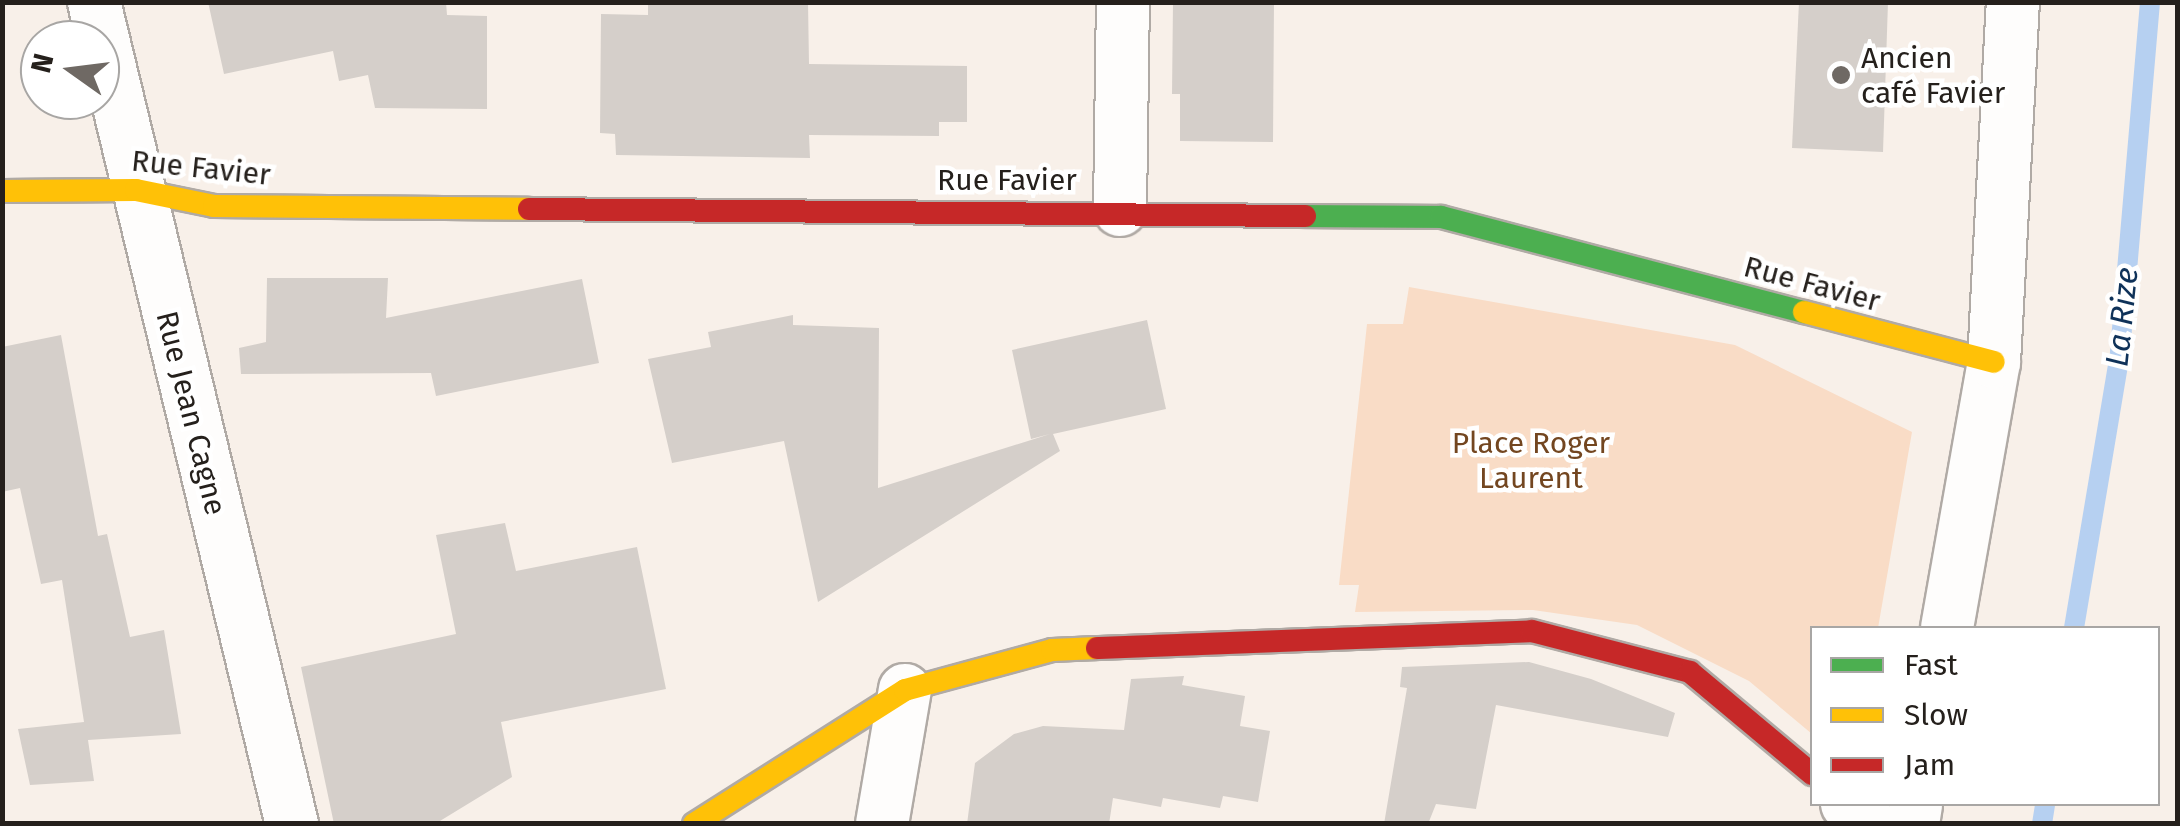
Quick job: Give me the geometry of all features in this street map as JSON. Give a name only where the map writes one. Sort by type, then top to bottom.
[{"type":"street","name":"Rue Jean Cagne","points":[[94,2],[136,190],[292,824]]},
{"type":"street","points":[[1120,210],[1123,2]]},
{"type":"street","points":[[1947,626],[1994,362],[2013,2]]},
{"type":"street","name":"Rue Favier","points":[[2,191],[136,190],[214,206],[1120,210],[1441,217],[1994,362]]},
{"type":"street","points":[[694,824],[905,690],[1052,650],[1532,632],[1690,672],[1810,772]]},
{"type":"street","points":[[882,824],[905,690]]},
{"type":"street","points":[[1849,806],[1871,824]]},
{"type":"green space","name":"Place Roger Laurent","points":[[1409,287],[1735,345],[1912,432],[1878,626],[1810,626],[1810,732],[1749,681],[1637,625],[1533,610],[1355,612],[1359,585],[1339,585],[1367,324],[1403,324]]},
{"type":"building","points":[[208,2],[446,2],[447,15],[487,16],[487,109],[375,108],[368,75],[339,81],[333,51],[224,74]]},
{"type":"building","points":[[648,2],[808,2],[809,64],[967,66],[967,122],[939,122],[939,136],[809,135],[810,158],[616,155],[615,134],[600,133],[601,14],[648,15]]},
{"type":"building","points":[[1173,2],[1274,2],[1273,142],[1180,141],[1180,94],[1172,94]]},
{"type":"building","name":"Ancien café Favier","points":[[1799,2],[1888,2],[1883,152],[1792,148]]},
{"type":"building","points":[[267,278],[388,278],[386,318],[582,279],[599,363],[436,396],[431,373],[241,374],[239,348],[266,342]]},
{"type":"building","points":[[793,315],[793,325],[879,328],[878,488],[1050,434],[1031,439],[1012,350],[1147,320],[1166,409],[1053,434],[1060,451],[818,602],[784,441],[672,463],[648,359],[711,347],[708,332]]},
{"type":"building","points":[[61,335],[98,536],[107,534],[130,637],[164,630],[181,734],[88,740],[94,781],[30,785],[18,729],[84,722],[62,580],[41,584],[20,488],[2,492],[2,347]]},
{"type":"building","points":[[505,523],[516,571],[637,547],[666,689],[501,722],[512,777],[435,824],[334,824],[301,667],[456,634],[436,535]]},
{"type":"building","points":[[1529,662],[1591,679],[1675,713],[1668,737],[1496,705],[1476,809],[1436,804],[1428,824],[1384,824],[1407,688],[1400,687],[1402,667]]},
{"type":"building","points":[[1184,676],[1182,685],[1245,696],[1240,726],[1270,731],[1258,802],[1223,796],[1220,808],[1163,798],[1161,807],[1113,798],[1109,824],[967,824],[975,763],[1014,734],[1043,726],[1124,730],[1131,679]]},
{"type":"waterway","name":"La Rize","points":[[2074,626],[2120,352],[2150,2]]},
{"type":"waterway","name":"La Rize","points":[[2042,824],[2045,806]]},
{"type":"traffic: fast","points":[[1305,216],[1441,217],[1804,312]]},
{"type":"traffic: slow","points":[[2,191],[136,190],[214,206],[529,209]]},
{"type":"traffic: slow","points":[[1804,312],[1994,362]]},
{"type":"traffic: slow","points":[[694,824],[905,690],[1052,650],[1097,648]]},
{"type":"traffic: jam","points":[[529,209],[1305,216]]},
{"type":"traffic: jam","points":[[1097,648],[1532,631],[1690,672],[1810,772]]},
{"type":"place","name":"Ancien café Favier","points":[[1841,75]]}]
